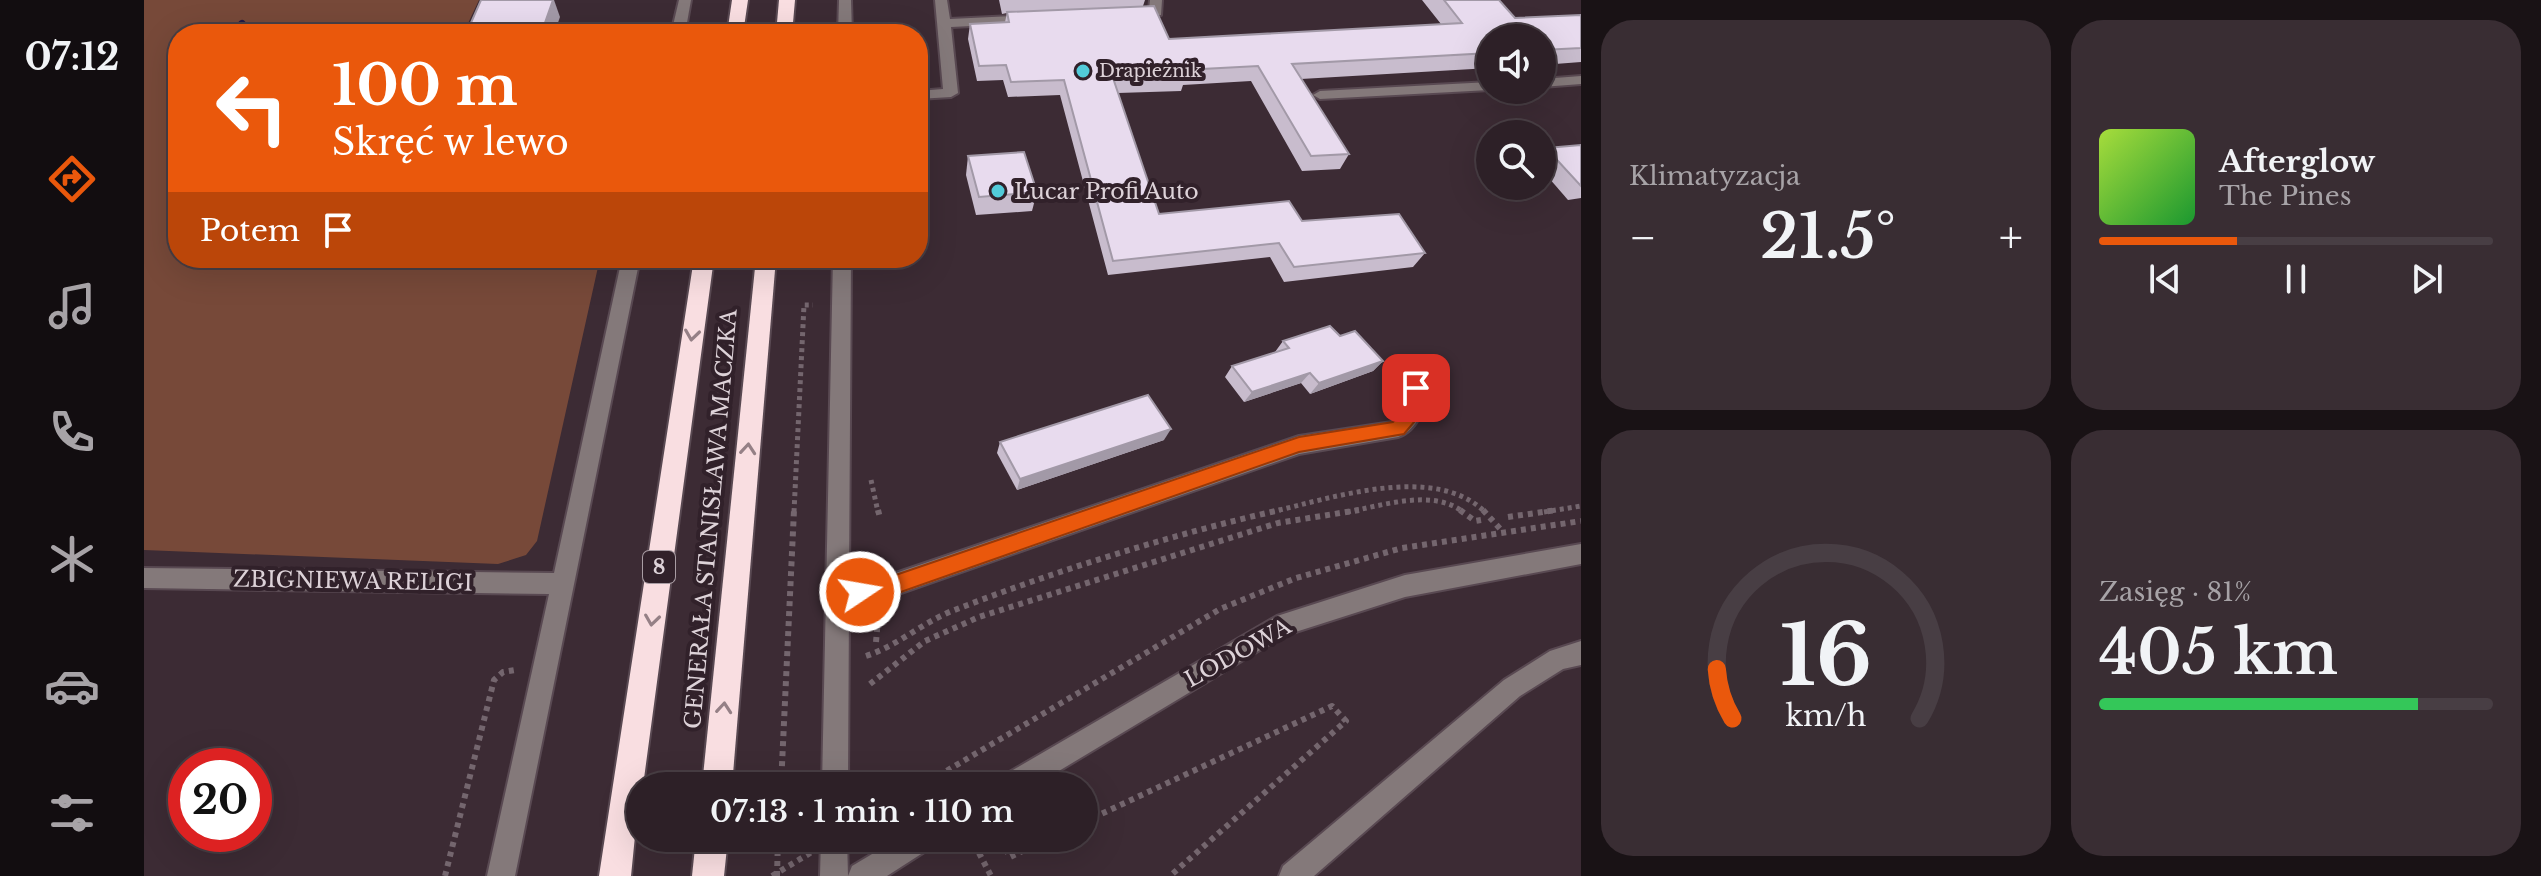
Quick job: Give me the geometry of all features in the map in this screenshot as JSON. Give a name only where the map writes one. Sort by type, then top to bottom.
[{"type":"highway","points":[[736,24],[740,0]]},
{"type":"highway","points":[[785,24],[787,0]]},
{"type":"highway","name":"GENERAŁA STANISŁAWA MACZKA","points":[[615,876],[703,268]]},
{"type":"highway","name":"GENERAŁA STANISŁAWA MACZKA","points":[[718,772],[765,268]]},
{"type":"highway","points":[[708,876],[711,852]]},
{"type":"street","points":[[680,24],[685,0]]},
{"type":"street","points":[[845,0],[845,24]]},
{"type":"street","points":[[928,94],[951,93],[941,0]]},
{"type":"street","points":[[1119,15],[1156,12],[1156,0]]},
{"type":"street","points":[[944,23],[1016,25],[1041,19]]},
{"type":"street","points":[[1556,82],[1581,80]]},
{"type":"street","points":[[1320,95],[1476,87]]},
{"type":"street","points":[[501,876],[629,268]]},
{"type":"street","points":[[835,772],[842,268]]},
{"type":"street","points":[[838,594],[881,589],[1299,445],[1398,429],[1412,414],[1416,388]]},
{"type":"street","name":"LODOWA","points":[[1034,772],[1277,627],[1405,586],[1581,554]]},
{"type":"street","name":"ZBIGNIEWA RELIGI","points":[[144,578],[563,584]]},
{"type":"street","points":[[1293,876],[1512,688],[1558,659],[1581,653]]},
{"type":"street","points":[[834,852],[834,876]]},
{"type":"street","points":[[862,876],[900,852]]},
{"type":"path","points":[[782,772],[804,305],[826,304]]},
{"type":"path","points":[[859,658],[890,646],[909,631],[945,613],[976,602],[1248,516],[1306,502],[1421,486],[1450,489],[1479,506],[1503,532]]},
{"type":"path","points":[[870,684],[925,641],[979,617],[1278,523],[1416,500],[1453,504],[1475,521],[1481,520]]},
{"type":"path","points":[[1508,517],[1581,506]]},
{"type":"path","points":[[876,642],[879,606]]},
{"type":"path","points":[[445,876],[494,680],[503,672],[523,669]]},
{"type":"path","points":[[1098,815],[1332,706],[1346,721],[1170,876]]},
{"type":"path","points":[[774,876],[777,852]]},
{"type":"path","points":[[774,876],[812,852]]},
{"type":"path","points":[[979,853],[991,876]]},
{"type":"shaded area","points":[[144,0],[479,0],[468,24],[168,24],[168,268],[598,268],[537,541],[526,555],[498,564],[144,550]]},
{"type":"building","points":[[481,0],[553,0],[545,24],[470,24]]},
{"type":"building","points":[[1444,0],[1499,0],[1515,18],[1581,15],[1581,48],[1556,49],[1556,24],[1476,24],[1476,54],[1292,64],[1349,154],[1311,156],[1258,66],[1184,70],[1187,76],[1113,78],[1159,214],[1289,201],[1302,221],[1399,214],[1425,253],[1294,267],[1279,243],[1113,261],[1064,80],[1011,82],[1006,65],[979,66],[970,24],[1009,22],[1007,12],[1154,6],[1169,39],[1462,23]]},
{"type":"building","points":[[1581,145],[1581,186],[1556,159],[1556,147]]},
{"type":"building","points":[[1024,152],[1037,192],[979,197],[968,156]]},
{"type":"building","points":[[1330,326],[1340,336],[1355,331],[1383,361],[1319,383],[1310,373],[1252,392],[1232,366],[1289,348],[1283,341]]},
{"type":"building","points":[[1148,395],[1171,429],[1020,479],[1000,442]]},
{"type":"place","name":"Drapieżnik","points":[[1083,71]]},
{"type":"place","name":"Lucar Profi Auto","points":[[998,191]]},
{"type":"route","points":[[860,592],[881,589],[1299,445],[1398,429],[1412,414],[1416,388]]}]
